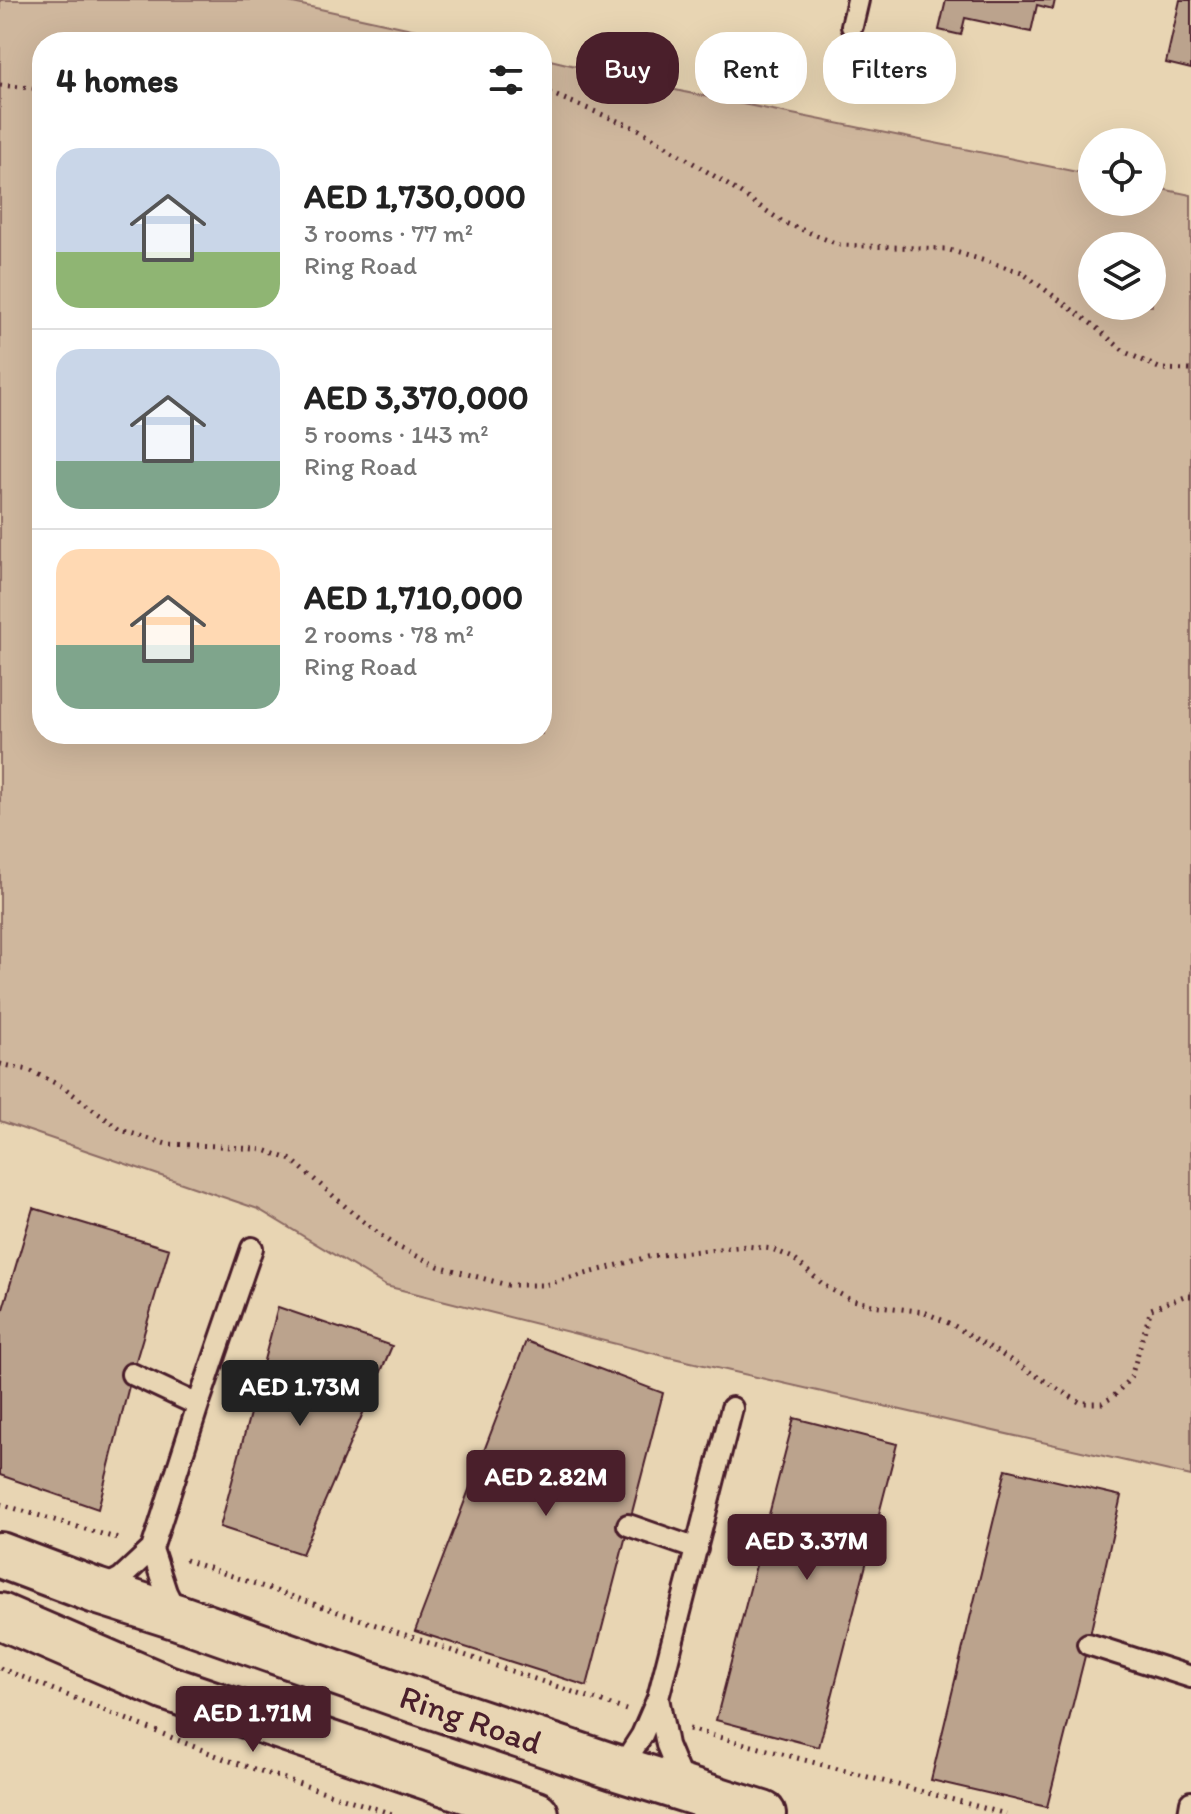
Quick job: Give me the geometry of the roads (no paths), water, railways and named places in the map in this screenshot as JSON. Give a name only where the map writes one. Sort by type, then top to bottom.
[{"type":"street","name":"Ring Road","points":[[0,1555],[417,1701],[763,1814]]},
{"type":"street","name":"Ring Road","points":[[0,1616],[167,1688],[534,1814]]},
{"type":"street","points":[[167,1688],[186,1677],[209,1678],[382,1737],[400,1730],[417,1701]]},
{"type":"lane","points":[[852,26],[858,0]]},
{"type":"lane","points":[[96,1591],[121,1578],[152,1549],[252,1248]]},
{"type":"lane","points":[[132,1374],[198,1405]]},
{"type":"lane","points":[[685,1789],[656,1720],[658,1698],[732,1408]]},
{"type":"lane","points":[[628,1525],[697,1549]]},
{"type":"lane","points":[[152,1549],[178,1617]]},
{"type":"lane","points":[[1088,1644],[1191,1677]]},
{"type":"lane","points":[[620,1769],[642,1735],[656,1720]]},
{"type":"lane","points":[[1189,1814],[1191,1802]]}]
